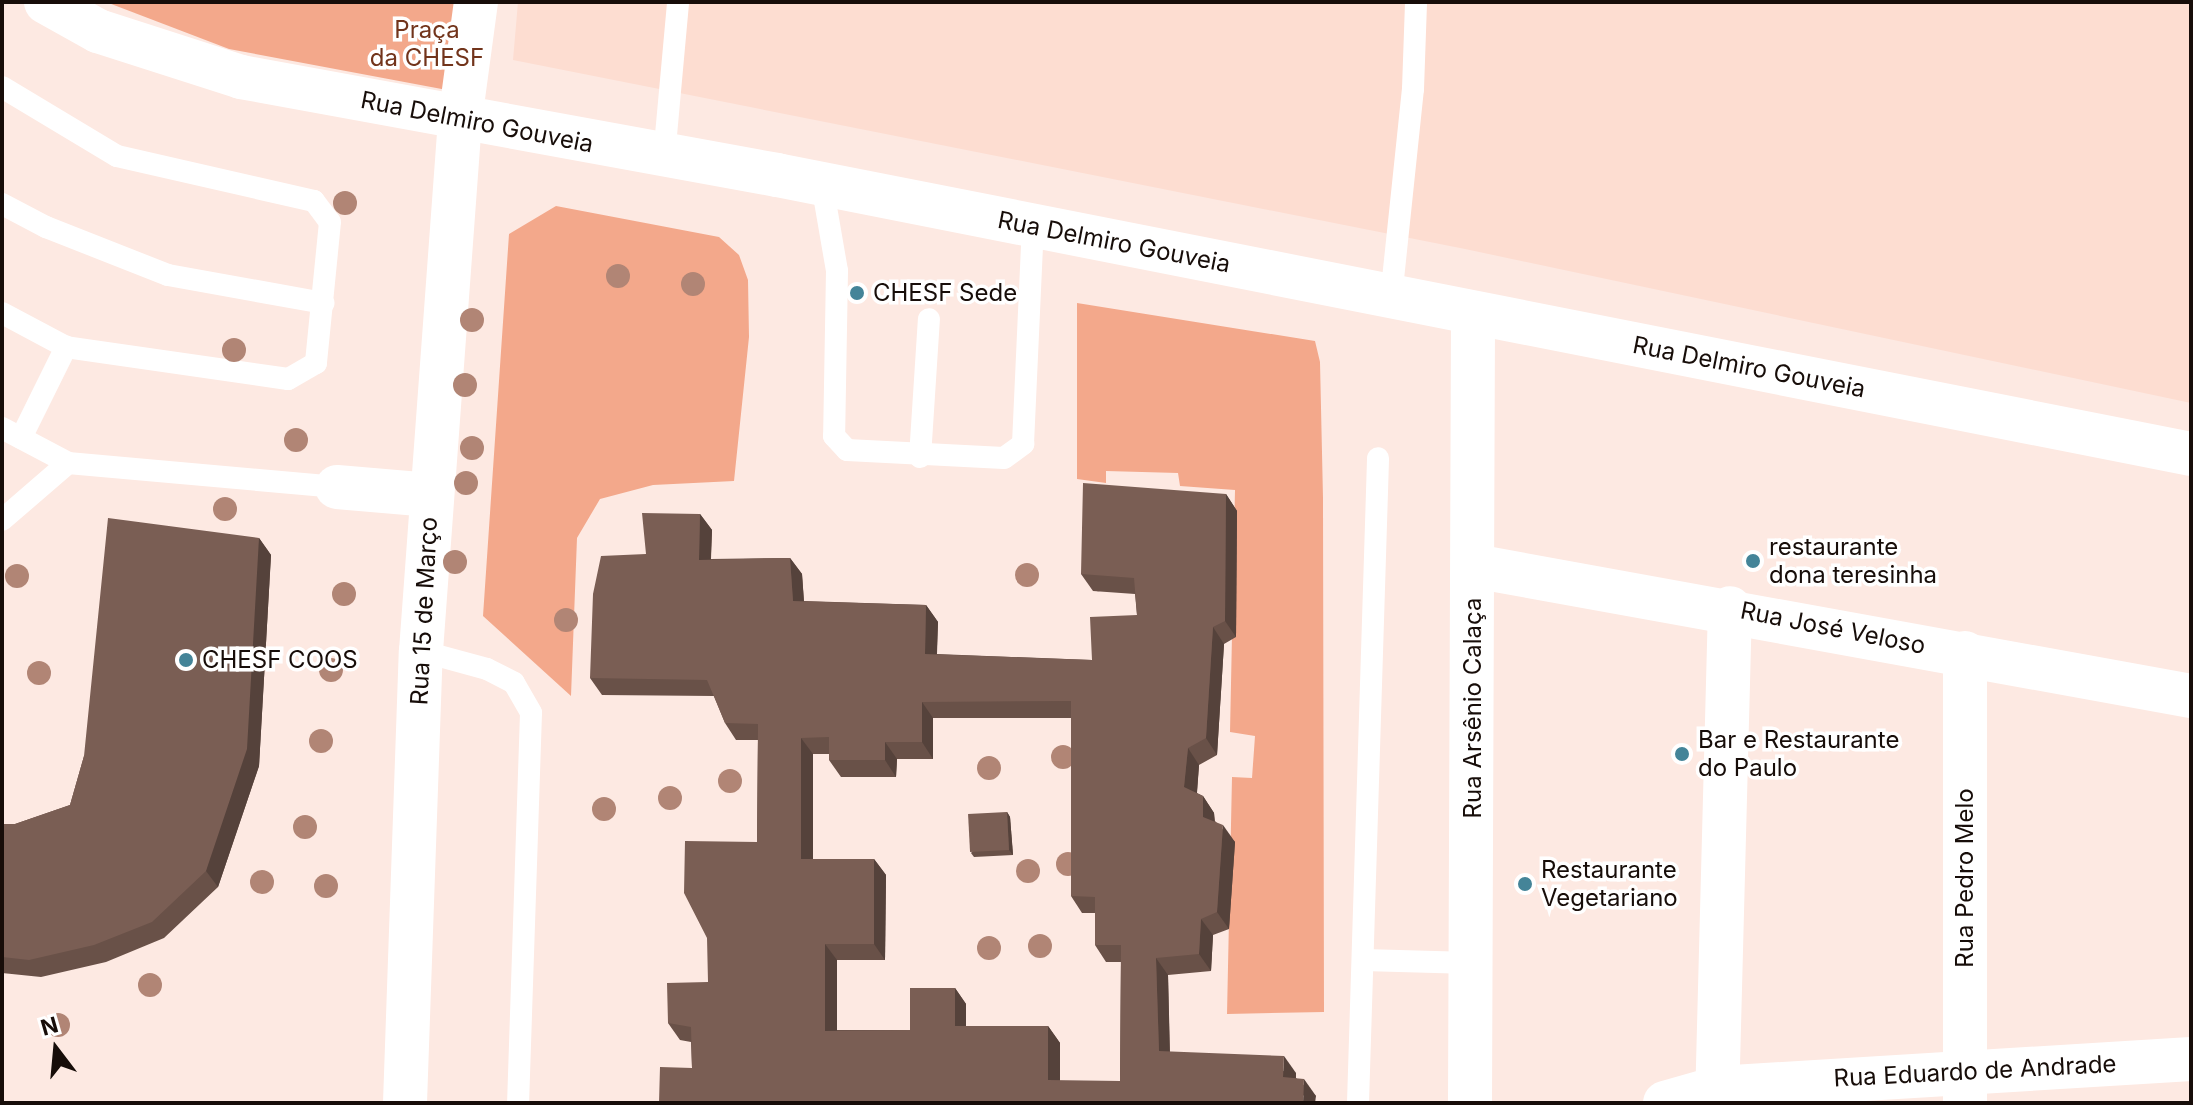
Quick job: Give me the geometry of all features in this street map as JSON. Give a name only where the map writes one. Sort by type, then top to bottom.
[{"type":"street","name":"Rua Delmiro Gouveia","points":[[46,2],[98,31],[241,77],[460,120],[822,184],[2191,454]]},
{"type":"street","name":"Rua 15 de Março","points":[[405,1103],[421,651],[431,495],[460,120],[476,2]]},
{"type":"street","name":"Rua Arsênio Calaça","points":[[1470,1103],[1473,313]]},
{"type":"street","points":[[337,487],[431,495]]},
{"type":"street","name":"Rua José Veloso","points":[[1474,566],[1730,608],[2191,696]]},
{"type":"street","points":[[1717,1096],[1730,608]]},
{"type":"street","name":"Rua Pedro Melo","points":[[1965,653],[1965,1087]]},
{"type":"street","name":"Rua Eduardo de Andrade","points":[[1665,1103],[1717,1096],[1965,1087],[2191,1059]]},
{"type":"lane","points":[[664,157],[678,2]]},
{"type":"lane","points":[[1391,298],[1413,89],[1416,2]]},
{"type":"lane","points":[[2,87],[117,156],[322,205],[330,222],[316,363],[288,379],[66,347],[2,313]]},
{"type":"lane","points":[[822,184],[837,271],[834,436],[847,450],[920,457],[1004,458],[1023,444],[1033,226]]},
{"type":"lane","points":[[2,204],[168,275],[323,303]]},
{"type":"lane","points":[[920,457],[929,319]]},
{"type":"lane","points":[[66,347],[12,433],[68,463],[337,487]]},
{"type":"lane","points":[[1358,1103],[1378,458]]},
{"type":"lane","points":[[2,520],[68,463]]},
{"type":"lane","points":[[421,651],[487,669],[514,683],[531,713],[518,1103]]},
{"type":"lane","points":[[1363,960],[1471,963]]},
{"type":"shaded area","points":[[518,2],[2191,2],[2191,403],[1465,249],[513,60]]},
{"type":"green space","name":"Praça da CHESF","points":[[106,2],[476,2],[447,90],[229,49]]},
{"type":"green space","points":[[556,206],[719,237],[739,255],[748,280],[749,337],[734,481],[653,485],[600,499],[577,538],[571,696],[483,616],[509,234]]},
{"type":"green space","points":[[1077,303],[1315,341],[1320,362],[1323,498],[1324,1012],[1227,1014],[1232,777],[1252,778],[1255,736],[1230,732],[1235,490],[1180,486],[1178,473],[1106,471],[1106,483],[1077,479]]},
{"type":"building","points":[[1083,483],[1226,494],[1225,621],[1213,627],[1206,738],[1188,748],[1184,787],[1203,796],[1203,817],[1223,825],[1217,912],[1201,919],[1199,954],[1156,958],[1159,1051],[1284,1056],[1283,1077],[1304,1079],[1303,1103],[659,1103],[660,1067],[692,1068],[691,1027],[668,1023],[667,983],[708,982],[707,938],[684,893],[685,841],[757,842],[758,724],[725,723],[707,680],[590,678],[593,594],[601,556],[646,554],[642,513],[700,514],[699,560],[790,558],[793,601],[926,605],[925,654],[1092,660],[1090,617],[1137,615],[1134,578],[1081,574]],"holes":[[[1071,701],[1071,896],[1095,897],[1095,945],[1121,945],[1120,1081],[1048,1080],[1048,1026],[955,1026],[955,988],[910,988],[910,1030],[825,1031],[825,944],[874,944],[874,859],[801,859],[801,738],[829,737],[829,760],[885,760],[885,742],[922,742],[922,702]]]},
{"type":"building","name":"CHESF COOS","points":[[108,518],[259,538],[247,749],[206,871],[152,922],[94,945],[29,960],[2,957],[2,824],[15,824],[70,805],[84,756]]},
{"type":"building","points":[[1007,812],[1009,850],[970,852],[968,814]]},
{"type":"place","name":"CHESF Sede","points":[[857,293]]},
{"type":"place","name":"restaurante dona teresinha","points":[[1753,561]]},
{"type":"place","name":"CHESF COOS","points":[[186,660]]},
{"type":"place","name":"Bar e Restaurante do Paulo","points":[[1682,754]]},
{"type":"place","name":"Restaurante Vegetariano","points":[[1525,884]]}]
